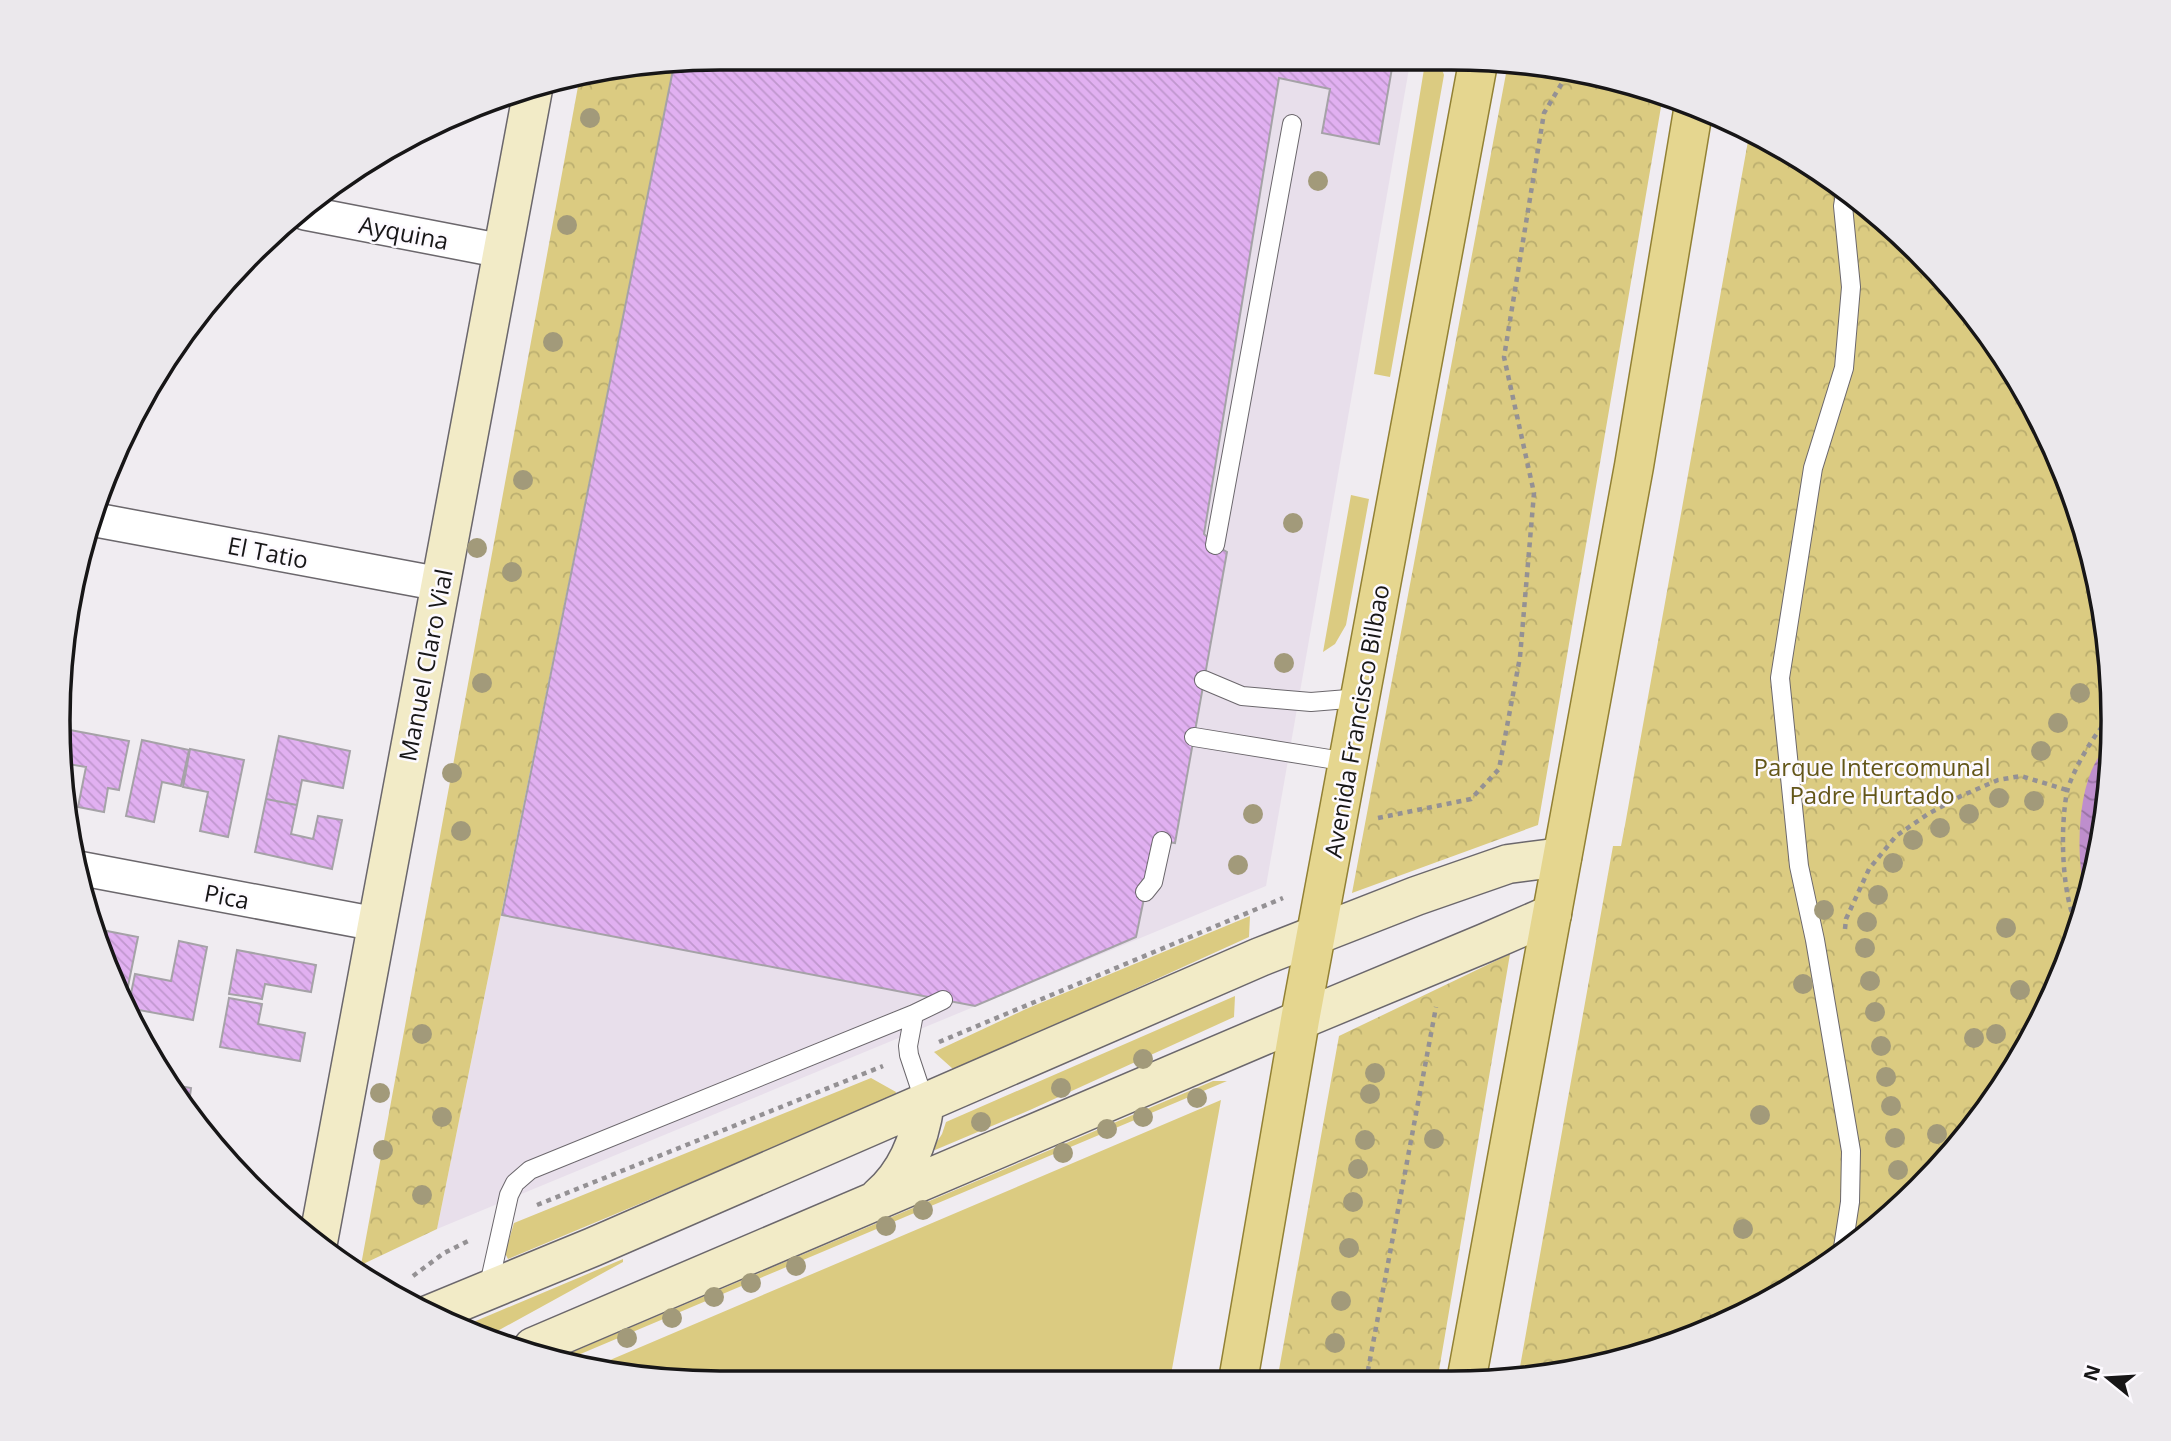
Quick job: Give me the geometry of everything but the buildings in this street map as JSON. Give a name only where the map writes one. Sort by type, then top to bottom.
[{"type":"main road","name":"Avenida Francisco Bilbao","points":[[1240,1371],[1300,1020],[1477,71]]},
{"type":"main road","name":"Manuel Claro Vial","points":[[320,1233],[531,99]]},
{"type":"main road","points":[[1468,1371],[1634,466],[1692,117]]},
{"type":"main road","points":[[443,1308],[593,1247],[1260,957],[1416,895],[1508,864],[1562,857]]},
{"type":"main road","points":[[538,1345],[1552,914]]},
{"type":"main road","points":[[875,1201],[892,1187],[906,1165],[920,1131],[925,1103]]},
{"type":"street","name":"Ayquina","points":[[311,215],[502,251]]},
{"type":"street","name":"El Tatio","points":[[102,521],[440,584]]},
{"type":"street","name":"Pica","points":[[87,870],[376,924]]},
{"type":"lane","points":[[1215,545],[1292,124]]},
{"type":"lane","points":[[1844,202],[1851,287],[1844,368],[1813,468],[1780,678],[1800,866],[1851,1151],[1850,1202],[1844,1238]]},
{"type":"lane","points":[[1204,680],[1242,696],[1311,702],[1360,698]]},
{"type":"lane","points":[[1194,737],[1348,762]]},
{"type":"lane","points":[[1145,892],[1153,882],[1162,841]]},
{"type":"lane","points":[[488,1289],[509,1195],[515,1184],[530,1170],[943,1000]]},
{"type":"lane","points":[[914,1014],[909,1055],[925,1103]]},
{"type":"path","points":[[1336,826],[1471,799],[1499,769],[1520,657],[1534,493],[1504,357],[1544,113],[1564,80]]},
{"type":"path","points":[[2072,912],[2064,881],[2063,840],[2067,790],[2101,726]]},
{"type":"path","points":[[1845,933],[1846,919],[1869,869],[1896,836],[1928,814],[1998,780],[2021,776],[2067,790]]},
{"type":"path","points":[[399,1286],[444,1253],[527,1209],[909,1055],[1326,881]]},
{"type":"path","points":[[1368,1371],[1436,1006]]},
{"type":"shaded area","points":[[1409,70],[1266,886],[437,1229],[673,72]]},
{"type":"green space","points":[[1424,70],[1442,70],[1444,75],[1390,377],[1374,374]]},
{"type":"green space","points":[[673,72],[437,1229],[361,1263],[578,86]]},
{"type":"green space","points":[[1506,73],[1577,82],[1661,105],[1538,825],[1352,893]]},
{"type":"green space","name":"Parque Intercomunal Padre Hurtado","points":[[1748,142],[1776,157],[1846,204],[1910,261],[1967,325],[2014,395],[2034,433],[2066,511],[2079,552],[2095,636],[2100,678],[2100,763],[2089,847],[2066,930],[2034,1008],[2014,1046],[1967,1116],[1940,1149],[1879,1210],[1812,1261],[1738,1304],[1660,1336],[1619,1349],[1577,1359],[1520,1367],[1613,846],[1621,846]]},
{"type":"green space","points":[[1351,495],[1369,499],[1346,625],[1335,644],[1323,652]]},
{"type":"green space","points":[[1250,916],[1249,937],[965,1066],[953,1069],[934,1052],[1026,1009]]},
{"type":"green space","points":[[1510,954],[1439,1371],[1279,1371],[1339,1036]]},
{"type":"green space","points":[[1235,996],[1234,1017],[1030,1110],[935,1150],[933,1148],[946,1122]]},
{"type":"green space","points":[[871,1078],[896,1092],[895,1097],[508,1259],[505,1253],[514,1223]]},
{"type":"green space","points":[[1213,1081],[1227,1081],[578,1355],[570,1353]]},
{"type":"green space","points":[[1221,1100],[1172,1371],[720,1371],[678,1370],[608,1361]]},
{"type":"green space","points":[[623,1259],[623,1262],[498,1331],[474,1322]]},
{"type":"water","points":[[2100,755],[2095,805],[2082,878],[2081,817],[2084,795]]}]
